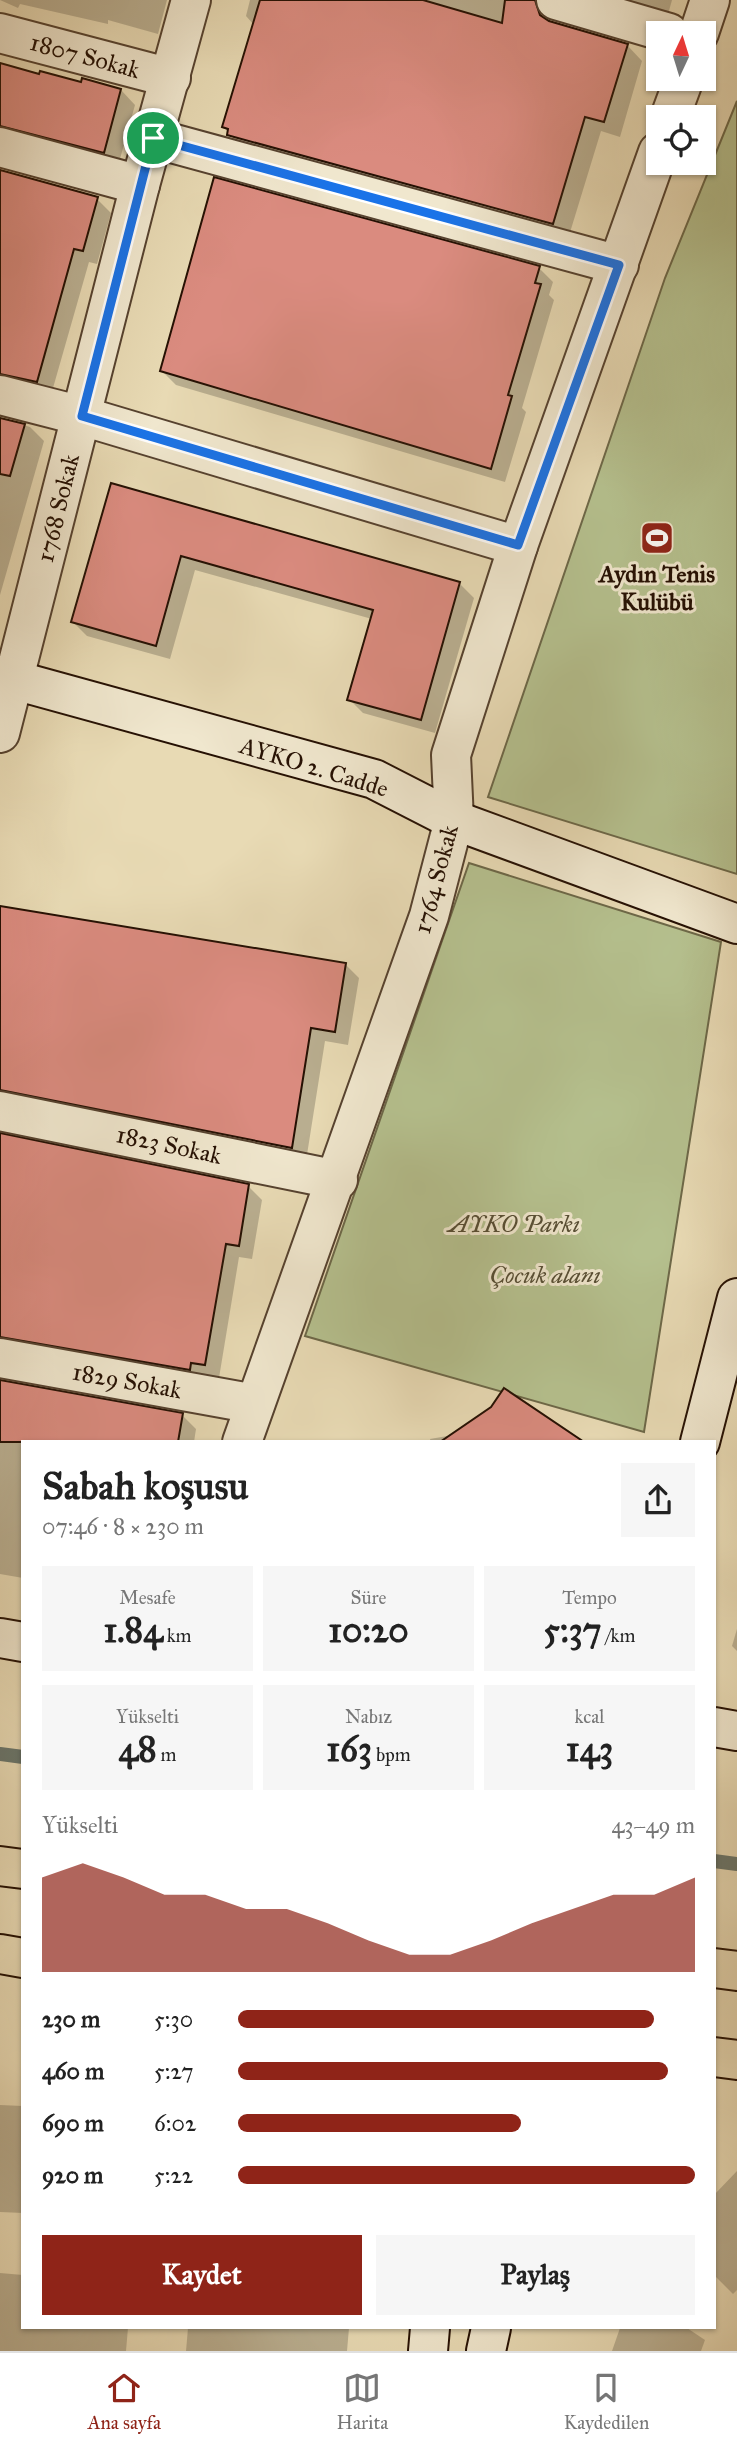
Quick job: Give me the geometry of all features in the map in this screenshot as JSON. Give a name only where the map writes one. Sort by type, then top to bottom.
[{"type":"main road","points":[[0,1866],[21,1869]]},
{"type":"main road","points":[[0,1954],[21,1958]]},
{"type":"main road","points":[[716,1968],[737,1971]]},
{"type":"main road","points":[[716,2057],[737,2060]]},
{"type":"street","name":"1768 Sokak","points":[[0,733],[7,678],[82,416],[140,185],[191,0]]},
{"type":"street","points":[[556,0],[646,26]]},
{"type":"street","points":[[703,21],[710,0]]},
{"type":"street","name":"1807 Sokak","points":[[0,33],[170,78]]},
{"type":"street","points":[[153,138],[619,265]]},
{"type":"street","points":[[0,147],[140,185]]},
{"type":"street","name":"1764 Sokak","points":[[243,1440],[338,1180],[429,916],[454,820],[451,755],[518,545],[650,175]]},
{"type":"street","points":[[0,395],[82,416],[518,545]]},
{"type":"street","name":"AYKO 2. Cadde","points":[[7,678],[374,779],[454,820],[737,925]]},
{"type":"street","name":"1823 Sokak","points":[[0,1111],[338,1180]]},
{"type":"street","points":[[701,1440],[727,1370],[737,1298]]},
{"type":"street","name":"1829 Sokak","points":[[0,1358],[255,1404]]},
{"type":"street","points":[[0,1638],[21,1642]]},
{"type":"street","points":[[716,1727],[737,1731]]},
{"type":"street","points":[[428,2351],[430,2329]]},
{"type":"street","points":[[486,2351],[491,2329]]},
{"type":"green space","name":"Aydın Tenis Kulübü","points":[[737,101],[737,874],[488,797],[665,278],[707,175],[716,175],[716,153]]},
{"type":"green space","name":"AYKO Parkı","points":[[469,863],[721,942],[644,1432],[305,1336]]},
{"type":"building","points":[[260,0],[423,0],[502,23],[505,0],[535,0],[540,15],[549,21],[628,44],[604,122],[585,117],[553,224],[227,135],[228,129],[222,127]]},
{"type":"building","points":[[0,63],[81,82],[82,78],[121,89],[104,153],[0,126]]},
{"type":"building","points":[[0,170],[98,197],[83,251],[74,249],[37,382],[0,374]]},
{"type":"building","points":[[214,177],[540,266],[535,283],[541,284],[508,395],[512,396],[491,469],[160,371]]},
{"type":"building","points":[[0,418],[25,424],[10,476],[0,474]]},
{"type":"building","points":[[111,483],[460,582],[421,720],[347,700],[373,610],[181,556],[156,646],[71,622]]},
{"type":"building","points":[[0,906],[346,963],[335,1032],[311,1028],[292,1148],[0,1090]]},
{"type":"building","points":[[0,1133],[249,1184],[239,1246],[226,1244],[205,1365],[191,1363],[190,1370],[0,1337]]},
{"type":"building","points":[[0,1380],[183,1413],[178,1440],[0,1442]]},
{"type":"building","points":[[504,1388],[581,1440],[443,1440],[491,1407]]},
{"type":"waterway","points":[[0,1754],[21,1757]]},
{"type":"waterway","points":[[716,1861],[737,1864]]},
{"type":"place","name":"Aydın Tenis Kulübü","points":[[657,538]]},
{"type":"route","points":[[153,138],[619,265],[518,545],[82,416],[153,138]]},
{"type":"park label","name":"Çocuk alanı","points":[[545,1275]]}]
